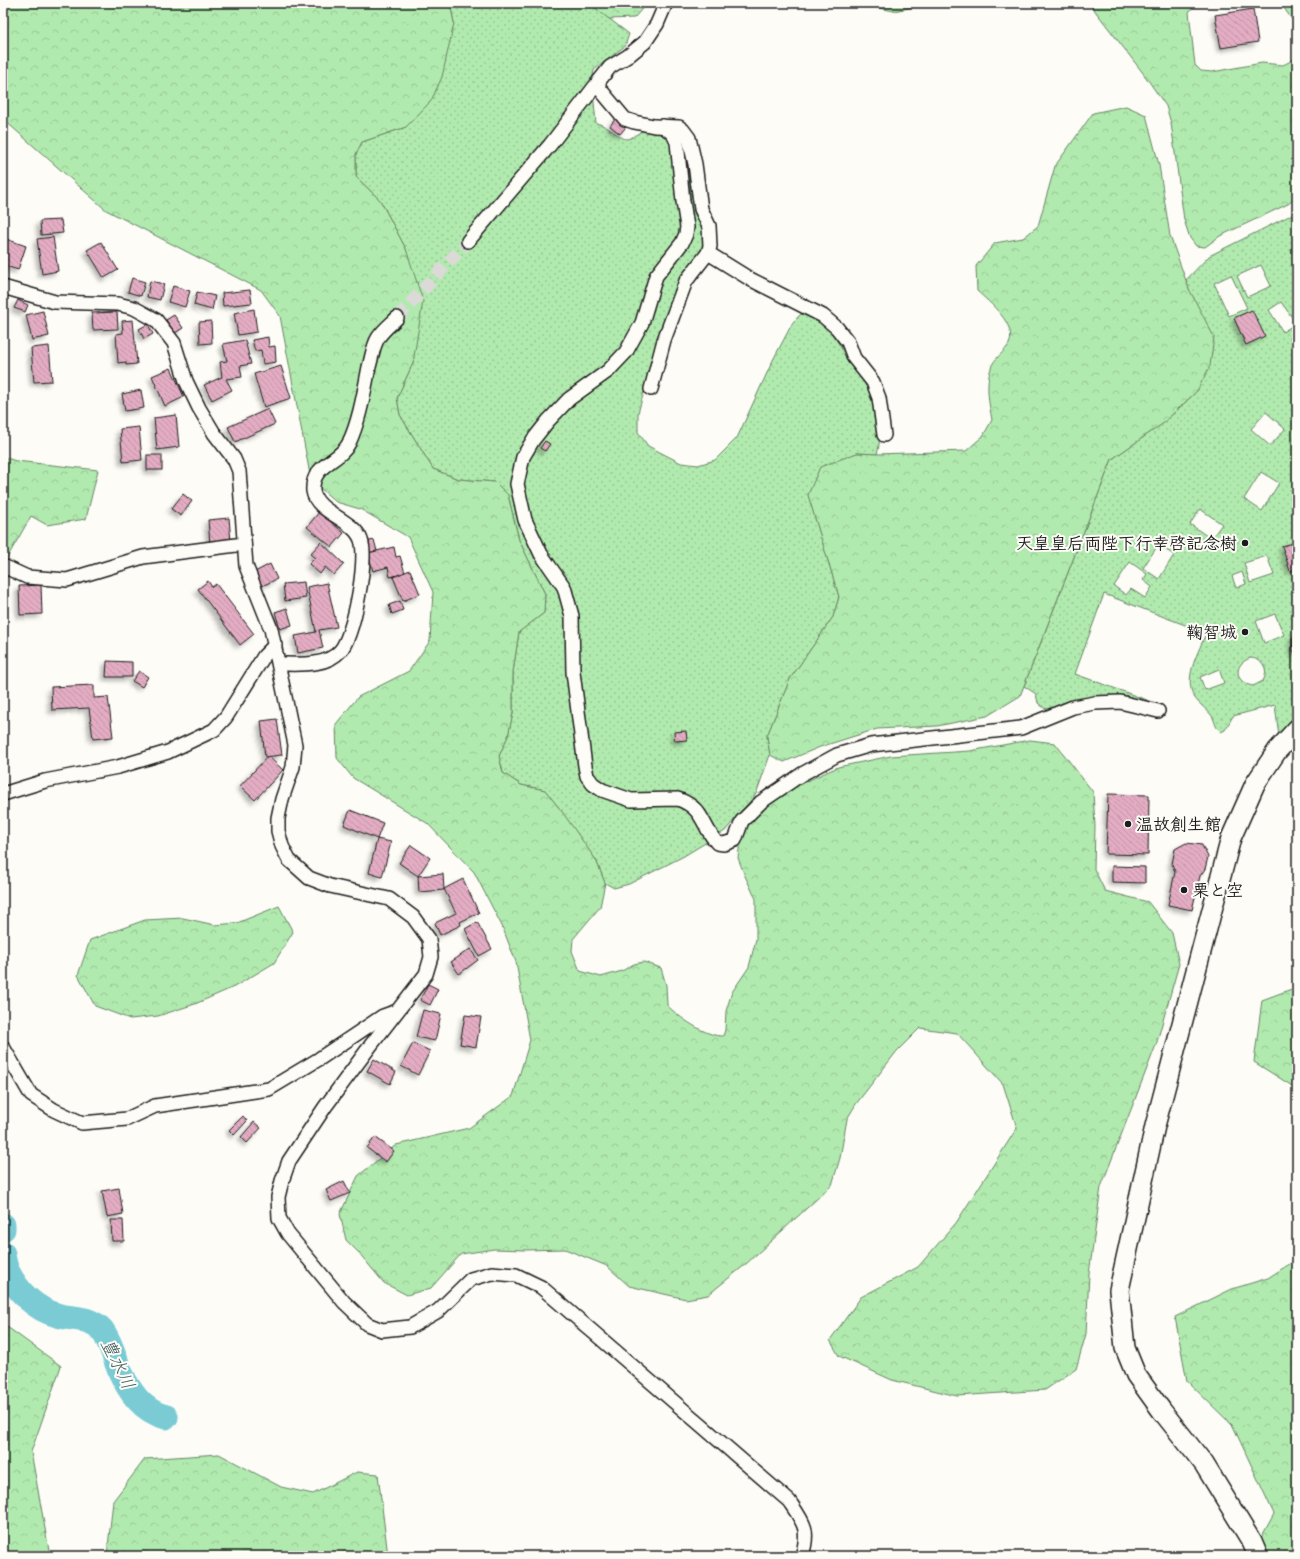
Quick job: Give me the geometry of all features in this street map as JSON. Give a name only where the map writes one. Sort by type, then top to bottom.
[{"type":"street","points":[[468,241],[550,145],[610,67],[628,56],[645,42],[657,24],[666,3]]},
{"type":"street","points":[[599,81],[599,88],[625,119],[634,122],[679,127],[683,130],[689,138],[695,164],[701,209],[709,226],[710,246],[708,253],[686,282],[664,340],[650,389]]},
{"type":"street","points":[[663,126],[673,134],[677,142],[687,227],[686,234],[682,243],[656,276],[642,322],[626,352],[608,371],[569,399],[547,422],[533,440],[523,457],[517,484],[525,520],[541,554],[564,587],[572,616],[577,708],[585,766],[588,776],[594,784],[602,790],[631,800],[678,799],[685,802],[693,807],[701,817],[712,837],[718,843],[724,844],[735,840],[742,821],[761,802],[802,774],[837,755],[871,745],[1021,728],[1073,707],[1095,703],[1120,702],[1158,711]]},
{"type":"street","points":[[708,253],[750,278],[823,316],[837,328],[848,342],[854,358],[875,388],[879,398],[884,435]]},
{"type":"street","points":[[3,287],[55,302],[118,304],[134,308],[156,320],[174,344],[186,381],[199,408],[214,433],[234,459],[239,471],[246,566],[271,629],[295,744],[293,767],[282,799],[278,818],[278,831],[282,846],[289,860],[309,878],[330,886],[389,898],[413,917],[429,938],[432,957],[426,974],[371,1045],[289,1161],[278,1197],[279,1218],[288,1234],[355,1314],[366,1324],[382,1330],[410,1327],[438,1311],[472,1279],[492,1273],[516,1275],[542,1287],[790,1501],[804,1524],[806,1542],[802,1556]]},
{"type":"street","points":[[279,664],[309,664],[327,660],[340,651],[348,635],[356,609],[362,574],[363,554],[361,540],[354,529],[322,505],[314,497],[314,479],[319,470],[347,446],[354,432],[373,352],[378,338],[397,318]]},
{"type":"street","points":[[3,566],[27,577],[67,580],[144,557],[244,544]]},
{"type":"street","points":[[3,794],[44,781],[118,767],[168,752],[214,730],[226,717],[264,656],[275,645]]},
{"type":"street","points":[[1258,1556],[1252,1542],[1204,1464],[1136,1375],[1125,1348],[1119,1290],[1155,1126],[1231,838],[1254,784],[1278,751],[1297,730]]},
{"type":"street","points":[[3,1048],[31,1095],[54,1110],[82,1123],[127,1119],[155,1106],[269,1088],[319,1059],[383,1016],[398,1010]]},
{"type":"green space","points":[[3,3],[450,3],[454,23],[442,77],[431,101],[406,127],[362,142],[356,154],[356,177],[380,200],[406,249],[423,301],[413,363],[397,398],[400,415],[433,469],[458,479],[495,482],[508,495],[519,540],[545,594],[544,613],[519,632],[513,672],[513,713],[508,736],[499,756],[503,773],[521,785],[545,790],[596,860],[605,883],[600,907],[573,939],[572,951],[580,971],[601,977],[622,971],[634,964],[644,962],[661,968],[666,985],[667,1005],[678,1015],[701,1030],[723,1036],[725,1030],[726,1011],[732,992],[749,967],[756,939],[756,899],[738,858],[740,842],[747,824],[766,805],[789,789],[838,767],[891,756],[970,751],[1030,740],[1055,743],[1093,792],[1095,826],[1094,869],[1105,891],[1148,902],[1172,933],[1179,964],[1156,1045],[1101,1187],[1089,1274],[1086,1334],[1076,1369],[1045,1390],[957,1396],[892,1380],[839,1356],[830,1340],[861,1297],[918,1267],[956,1223],[1017,1128],[1003,1084],[957,1033],[920,1028],[897,1051],[856,1104],[847,1119],[840,1158],[832,1185],[746,1264],[708,1295],[686,1299],[629,1286],[607,1266],[565,1249],[494,1249],[461,1254],[431,1288],[407,1295],[384,1283],[346,1240],[340,1214],[358,1176],[396,1145],[469,1128],[513,1096],[530,1040],[516,962],[502,926],[474,872],[427,823],[353,778],[337,758],[336,724],[358,697],[409,671],[430,641],[433,592],[408,537],[360,509],[336,502],[311,480],[280,316],[261,290],[106,210],[3,119]]},
{"type":"green space","points":[[450,3],[589,3],[629,34],[625,46],[594,70],[592,82],[596,123],[605,126],[626,139],[631,138],[645,130],[653,130],[680,133],[685,142],[706,233],[706,243],[699,255],[645,388],[638,413],[638,432],[648,446],[681,463],[698,465],[715,460],[737,438],[773,360],[793,322],[801,314],[819,321],[831,333],[841,347],[850,364],[867,388],[875,406],[879,426],[879,446],[877,454],[857,453],[808,494],[839,597],[833,617],[790,679],[767,736],[770,755],[756,794],[725,831],[684,856],[629,884],[614,888],[605,883],[596,860],[545,790],[521,785],[503,773],[499,756],[508,736],[513,713],[513,672],[519,632],[544,613],[545,594],[519,540],[508,495],[495,482],[458,479],[433,469],[400,415],[397,398],[413,363],[406,249],[380,200],[356,177],[356,154],[362,142],[406,127],[454,23]]},
{"type":"green space","points":[[589,3],[647,3],[634,18],[609,19]]},
{"type":"green space","points":[[860,3],[932,3],[894,11],[863,5]]},
{"type":"green space","points":[[1089,3],[1206,3],[1194,6],[1189,12],[1195,65],[1201,71],[1212,72],[1262,63],[1283,65],[1297,58],[1297,197],[1288,204],[1220,236],[1205,247],[1196,246],[1190,238],[1184,220],[1171,123],[1166,106],[1143,73]]},
{"type":"green space","points":[[1280,3],[1297,3],[1297,27],[1282,5]]},
{"type":"green space","points":[[1126,106],[1146,115],[1159,165],[1170,236],[1189,289],[1214,337],[1210,366],[1197,391],[1161,425],[1112,459],[1020,696],[987,716],[937,726],[877,729],[820,747],[784,762],[770,755],[767,736],[790,679],[833,617],[839,597],[808,495],[820,467],[857,453],[877,454],[966,451],[983,436],[992,420],[988,388],[989,375],[992,365],[1007,347],[1011,337],[1006,322],[1001,314],[977,291],[976,266],[995,243],[1023,238],[1038,226],[1055,166],[1093,113]]},
{"type":"green space","points":[[1297,212],[1297,718],[1279,736],[1275,705],[1233,716],[1225,730],[1221,732],[1216,726],[1212,716],[1195,698],[1191,687],[1191,672],[1206,633],[1104,594],[1075,674],[1147,700],[1147,703],[1052,711],[1044,708],[1038,703],[1036,694],[1024,686],[1112,459],[1161,425],[1197,391],[1189,289],[1186,280],[1209,256]],"holes":[[[1261,265],[1271,286],[1247,297],[1237,276]],[[1231,275],[1247,308],[1229,316],[1214,283]],[[1281,302],[1296,323],[1283,332],[1269,310]],[[1266,412],[1285,429],[1270,446],[1251,429]],[[1261,472],[1279,483],[1262,511],[1244,499]],[[1200,509],[1222,524],[1211,539],[1190,524]],[[1158,545],[1174,555],[1159,579],[1143,568]],[[1267,556],[1274,575],[1250,583],[1244,563]],[[1130,562],[1147,574],[1143,580],[1152,587],[1145,598],[1131,589],[1126,595],[1114,586]],[[1242,572],[1246,584],[1236,588],[1232,576]],[[1275,614],[1284,635],[1264,643],[1256,621]],[[1251,658],[1255,659],[1264,666],[1265,677],[1263,681],[1253,686],[1247,684],[1239,677],[1239,668],[1245,661]],[[1219,669],[1224,683],[1205,690],[1200,677]]]},
{"type":"green space","points":[[3,457],[16,461],[98,470],[86,519],[47,525],[31,516],[3,565]]},
{"type":"green space","points":[[279,906],[293,932],[274,963],[234,987],[195,1004],[158,1016],[130,1019],[95,1006],[78,975],[90,940],[145,920],[183,918],[215,925],[237,923]]},
{"type":"green space","points":[[1297,987],[1297,1089],[1254,1062],[1262,1000]]},
{"type":"green space","points":[[1297,1259],[1297,1556],[1251,1556],[1274,1514],[1233,1426],[1187,1381],[1175,1317],[1232,1289],[1268,1278]]},
{"type":"green space","points":[[3,1324],[61,1366],[31,1452],[50,1556],[3,1556]]},
{"type":"green space","points":[[219,1454],[281,1487],[313,1494],[357,1472],[378,1474],[388,1556],[107,1556],[113,1501],[145,1459]]},
{"type":"building","points":[[1253,9],[1258,42],[1221,48],[1215,15]]},
{"type":"building","points":[[616,118],[626,127],[620,134],[610,126]]},
{"type":"building","points":[[61,220],[63,233],[41,235],[40,221]]},
{"type":"building","points":[[53,237],[58,271],[42,274],[37,239]]},
{"type":"building","points":[[6,239],[26,246],[18,270],[3,265],[3,250]]},
{"type":"building","points":[[101,242],[118,270],[104,278],[87,250]]},
{"type":"building","points":[[132,278],[145,282],[141,296],[128,292]]},
{"type":"building","points":[[150,281],[164,284],[160,300],[147,297]]},
{"type":"building","points":[[173,286],[190,291],[185,307],[168,302]]},
{"type":"building","points":[[250,290],[252,303],[223,306],[222,293]]},
{"type":"building","points":[[197,292],[215,296],[212,310],[194,305]]},
{"type":"building","points":[[18,300],[28,305],[25,312],[14,308]]},
{"type":"building","points":[[254,309],[257,332],[238,335],[234,313]]},
{"type":"building","points":[[1252,310],[1265,336],[1246,345],[1234,318]]},
{"type":"building","points":[[43,311],[49,336],[32,340],[26,315]]},
{"type":"building","points":[[117,312],[118,329],[93,330],[92,313]]},
{"type":"building","points":[[174,315],[183,328],[175,333],[166,320]]},
{"type":"building","points":[[133,320],[137,364],[126,365],[126,362],[118,363],[116,334],[123,333],[122,321]]},
{"type":"building","points":[[211,321],[212,343],[200,344],[199,322]]},
{"type":"building","points":[[148,324],[153,334],[144,339],[139,329]]},
{"type":"building","points":[[268,337],[269,347],[275,346],[276,362],[263,364],[261,350],[255,351],[252,340]]},
{"type":"building","points":[[245,340],[251,364],[240,366],[242,377],[226,379],[232,390],[212,400],[204,385],[222,377],[220,362],[227,361],[223,344]]},
{"type":"building","points":[[49,346],[52,381],[34,382],[31,348]]},
{"type":"building","points":[[281,366],[291,398],[264,407],[254,374]]},
{"type":"building","points":[[171,368],[184,397],[165,406],[152,376]]},
{"type":"building","points":[[141,390],[144,408],[125,411],[122,394]]},
{"type":"building","points":[[268,409],[275,424],[235,442],[228,427]]},
{"type":"building","points":[[176,415],[179,447],[157,450],[154,418]]},
{"type":"building","points":[[139,427],[142,460],[123,462],[120,429]]},
{"type":"building","points":[[545,441],[550,444],[545,451],[540,448]]},
{"type":"building","points":[[147,455],[162,455],[162,470],[147,470]]},
{"type":"building","points":[[183,494],[192,501],[181,516],[171,509]]},
{"type":"building","points":[[319,512],[344,533],[332,547],[307,527]]},
{"type":"building","points":[[229,518],[231,542],[210,544],[208,520]]},
{"type":"building","points":[[374,540],[377,551],[368,553],[366,542]]},
{"type":"building","points":[[321,542],[344,564],[334,575],[325,567],[320,574],[309,564],[315,558],[310,554]]},
{"type":"building","points":[[1297,542],[1297,569],[1290,571],[1282,546]]},
{"type":"building","points":[[394,547],[396,557],[400,556],[405,573],[390,577],[388,567],[373,571],[368,553]]},
{"type":"building","points":[[270,564],[277,579],[262,586],[255,572]]},
{"type":"building","points":[[410,570],[420,594],[403,601],[393,577]]},
{"type":"building","points":[[208,581],[212,587],[216,584],[254,634],[240,645],[198,589]]},
{"type":"building","points":[[304,582],[306,598],[285,601],[283,584]]},
{"type":"building","points":[[327,583],[337,627],[319,630],[323,648],[298,653],[295,636],[316,632],[307,587]]},
{"type":"building","points":[[41,585],[42,614],[20,615],[19,586]]},
{"type":"building","points":[[400,601],[403,610],[392,614],[389,605]]},
{"type":"building","points":[[287,608],[292,625],[280,629],[275,612]]},
{"type":"building","points":[[1297,631],[1297,655],[1293,651],[1292,639]]},
{"type":"building","points":[[107,661],[132,662],[132,677],[106,677]]},
{"type":"building","points":[[139,671],[148,677],[142,687],[132,681]]},
{"type":"building","points":[[94,685],[94,698],[108,697],[113,737],[93,739],[89,708],[52,710],[51,687]]},
{"type":"building","points":[[277,719],[282,755],[265,757],[261,721]]},
{"type":"building","points":[[686,731],[687,740],[675,741],[674,732]]},
{"type":"building","points":[[268,756],[283,770],[255,800],[240,786]]},
{"type":"building","name":"温故創生館","points":[[1108,794],[1149,795],[1148,855],[1106,854]]},
{"type":"building","points":[[350,810],[383,823],[377,839],[344,825]]},
{"type":"building","points":[[377,839],[391,842],[382,877],[369,873]]},
{"type":"building","name":"栗と空","points":[[1186,843],[1202,845],[1208,857],[1205,869],[1200,876],[1192,910],[1168,905],[1175,872],[1172,864],[1175,849]]},
{"type":"building","points":[[411,845],[430,858],[418,876],[399,863]]},
{"type":"building","points":[[1112,866],[1145,867],[1145,883],[1112,882]]},
{"type":"building","points":[[443,874],[444,890],[419,892],[418,876]]},
{"type":"building","points":[[463,879],[479,913],[460,922],[461,925],[440,935],[435,923],[456,913],[444,889]]},
{"type":"building","points":[[477,922],[492,949],[479,956],[465,929]]},
{"type":"building","points":[[470,949],[478,960],[459,974],[451,962]]},
{"type":"building","points":[[428,984],[438,989],[430,1005],[420,1000]]},
{"type":"building","points":[[423,1010],[441,1014],[435,1041],[416,1037]]},
{"type":"building","points":[[465,1015],[481,1017],[476,1047],[460,1044]]},
{"type":"building","points":[[413,1043],[430,1051],[418,1075],[401,1066]]},
{"type":"building","points":[[374,1059],[396,1072],[390,1084],[367,1071]]},
{"type":"building","points":[[243,1116],[247,1121],[234,1135],[229,1130]]},
{"type":"building","points":[[254,1122],[261,1128],[247,1143],[241,1137]]},
{"type":"building","points":[[375,1137],[394,1151],[386,1162],[367,1148]]},
{"type":"building","points":[[344,1181],[350,1193],[331,1201],[326,1190]]},
{"type":"building","points":[[119,1188],[123,1214],[107,1217],[102,1191]]},
{"type":"building","points":[[111,1220],[123,1220],[124,1241],[112,1241]]},
{"type":"waterway","name":"豊水川","points":[[3,1254],[6,1268],[12,1279],[22,1293],[34,1304],[41,1309],[63,1317],[92,1322],[102,1330],[110,1344],[119,1369],[127,1385],[137,1399],[150,1410],[166,1417]]},
{"type":"tunnel","points":[[397,318],[468,241]]},
{"type":"place","name":"天皇皇后両陛下行幸啓記念樹","points":[[1245,543]]},
{"type":"place","name":"鞠智城","points":[[1245,632]]},
{"type":"place","name":"温故創生館","points":[[1128,824]]},
{"type":"place","name":"栗と空","points":[[1184,890]]}]
